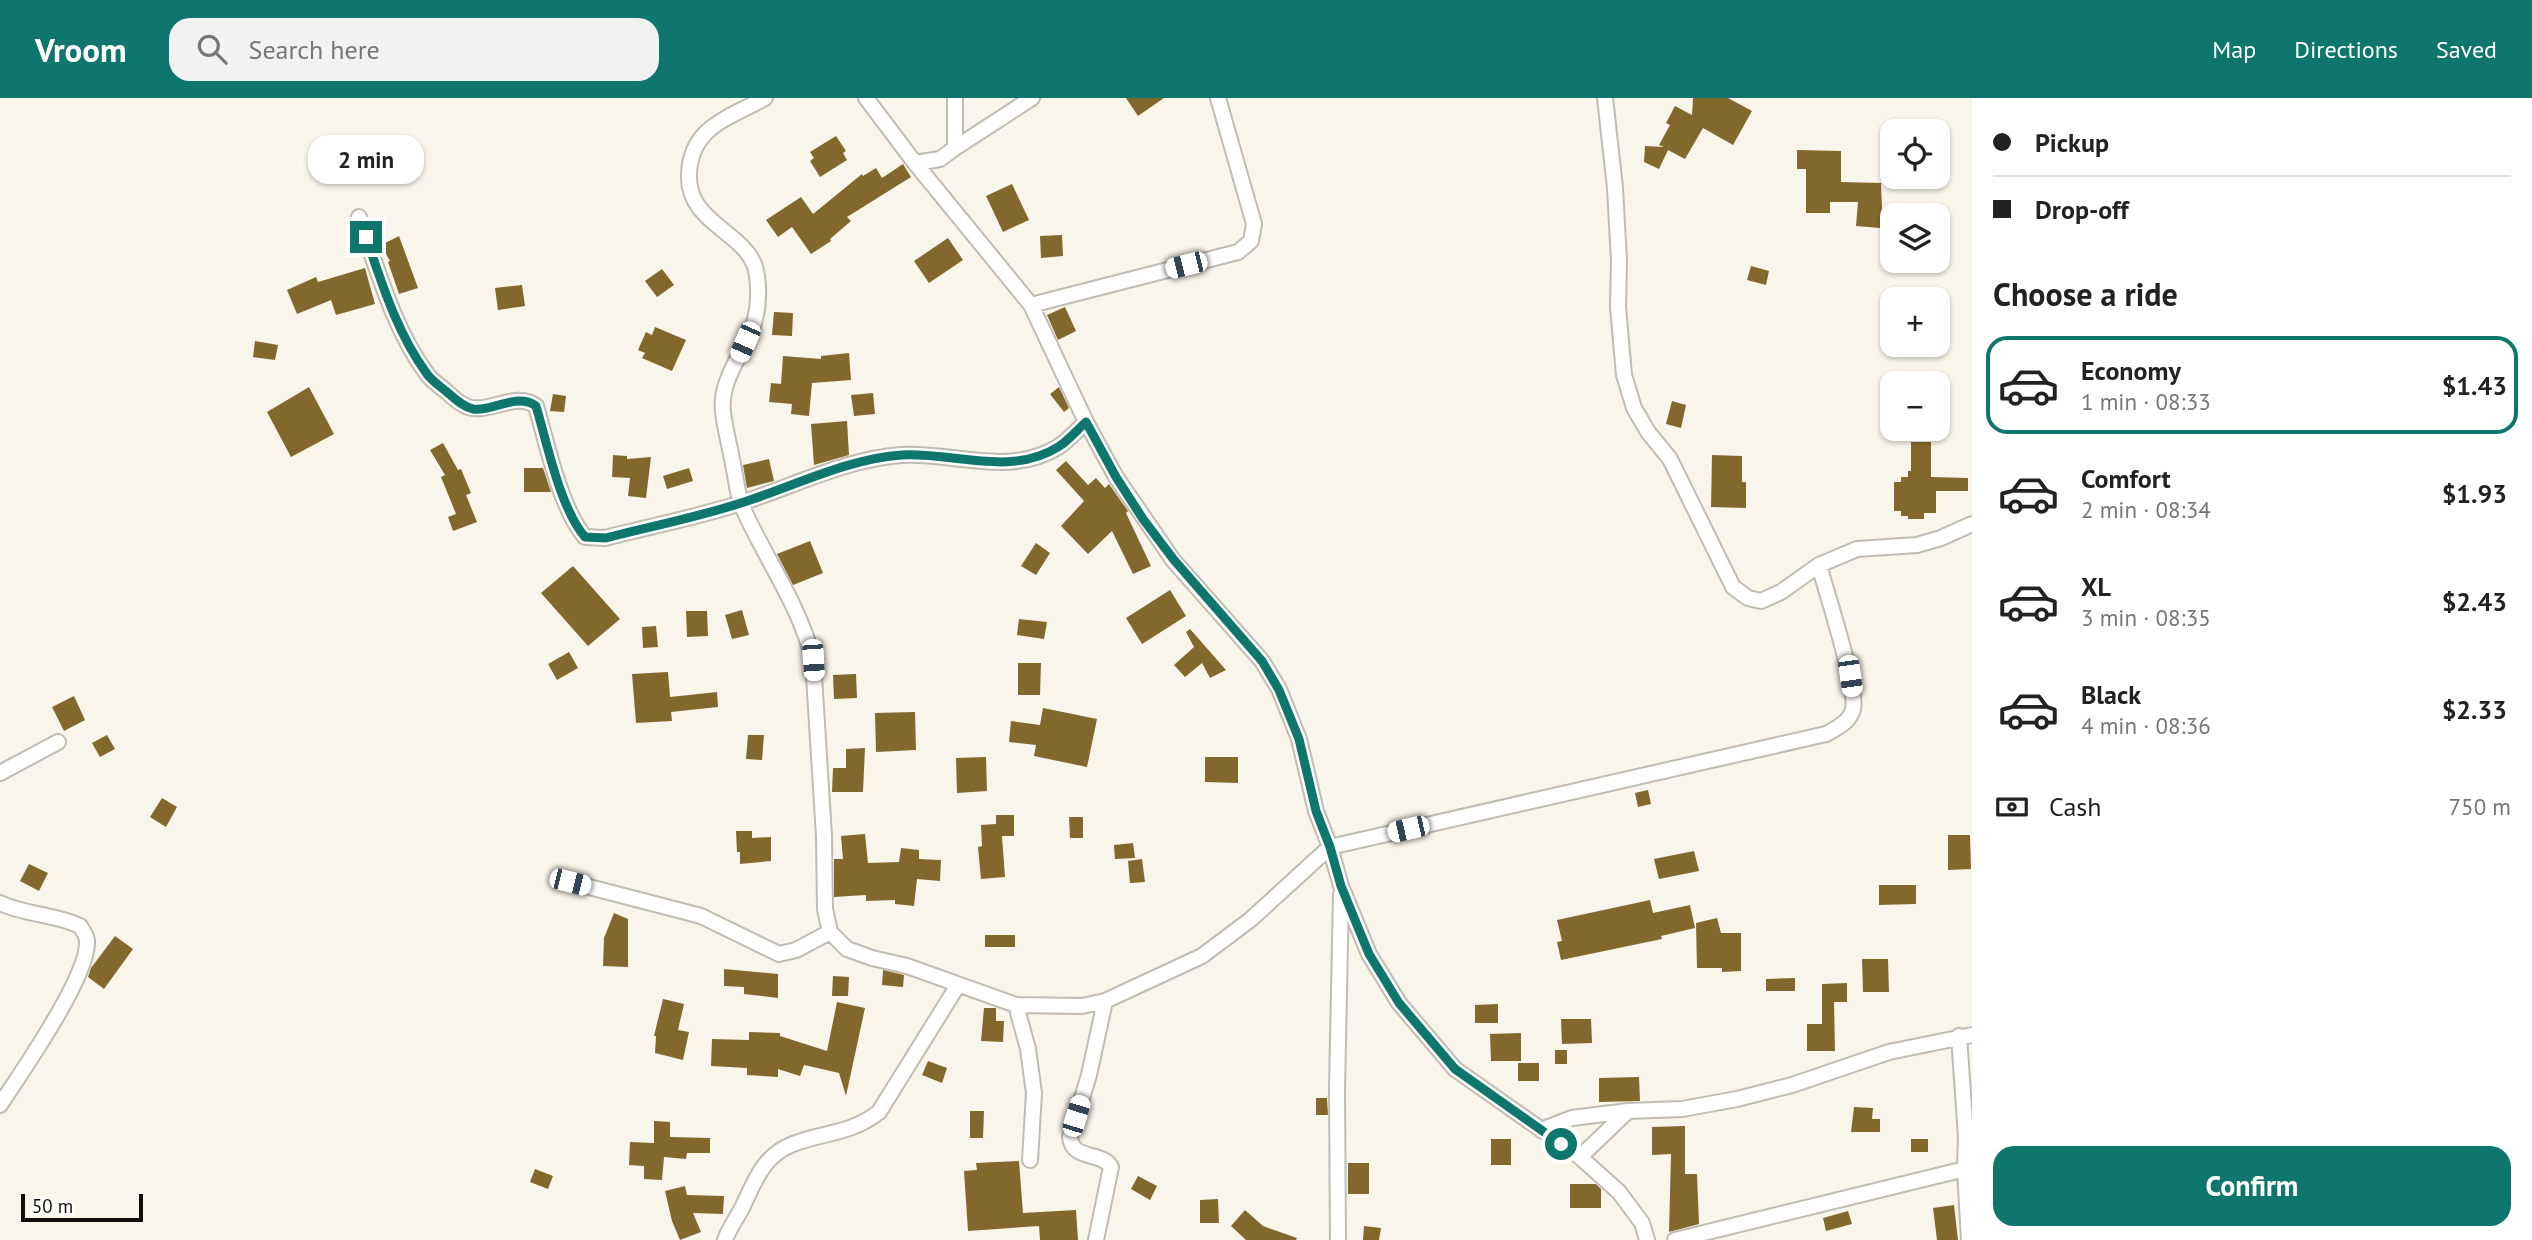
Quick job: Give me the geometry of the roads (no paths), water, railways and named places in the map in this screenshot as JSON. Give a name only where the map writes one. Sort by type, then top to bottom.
[{"type":"street","points":[[765,98],[703,132],[689,163],[691,193],[697,208],[751,258],[757,272],[754,323],[725,386],[723,410],[741,503],[805,634],[813,660],[824,836],[825,909],[830,932],[847,948],[872,958],[907,966],[1016,1005],[1082,1006],[1105,1001],[1202,956],[1250,920],[1330,847],[1826,734],[1849,717],[1854,707],[1850,676],[1819,565]]},
{"type":"street","points":[[866,98],[915,163],[1031,304],[1086,422],[1143,519],[1174,560],[1262,661],[1279,690],[1299,739],[1316,811],[1341,886],[1369,954],[1399,1003],[1455,1069],[1580,1157],[1619,1192],[1642,1223],[1647,1240]]},
{"type":"street","points":[[955,98],[955,148]]},
{"type":"street","points":[[915,163],[940,159],[1032,98]]},
{"type":"street","points":[[1031,304],[1238,252],[1251,241],[1254,223],[1218,98]]},
{"type":"street","points":[[1605,98],[1615,188],[1620,341],[1624,375],[1634,408],[1648,432],[1670,459],[1733,587],[1748,598],[1761,601],[1781,592],[1819,565],[1857,549],[1917,545],[1972,524]]},
{"type":"street","points":[[359,217],[394,317],[428,375],[465,406],[476,409],[508,402],[526,402],[536,406],[563,494],[577,528],[585,537],[606,538],[741,503],[874,459],[902,455],[1021,461],[1043,455],[1060,446],[1086,422]]},
{"type":"street","points":[[0,774],[58,741]]},
{"type":"street","points":[[570,882],[702,916],[779,954],[796,950],[830,932]]},
{"type":"street","points":[[1338,1240],[1337,1090],[1341,886]]},
{"type":"street","points":[[0,903],[65,919],[80,926],[87,943],[81,971],[64,1003],[0,1105]]},
{"type":"street","points":[[725,1240],[752,1185],[765,1163],[777,1151],[794,1143],[846,1131],[866,1123],[880,1112],[958,985]]},
{"type":"street","points":[[1096,1240],[1111,1167],[1104,1159],[1075,1150],[1070,1144],[1070,1137],[1089,1075],[1105,1001]]},
{"type":"street","points":[[1016,1005],[1028,1049],[1034,1093],[1030,1160]]},
{"type":"street","points":[[1541,1130],[1572,1118],[1628,1111],[1682,1110],[1737,1099],[1792,1085],[1889,1052],[1966,1035],[1965,1169],[1969,1240]]},
{"type":"street","points":[[1580,1157],[1628,1111]]},
{"type":"street","points":[[1675,1240],[1965,1169]]}]
